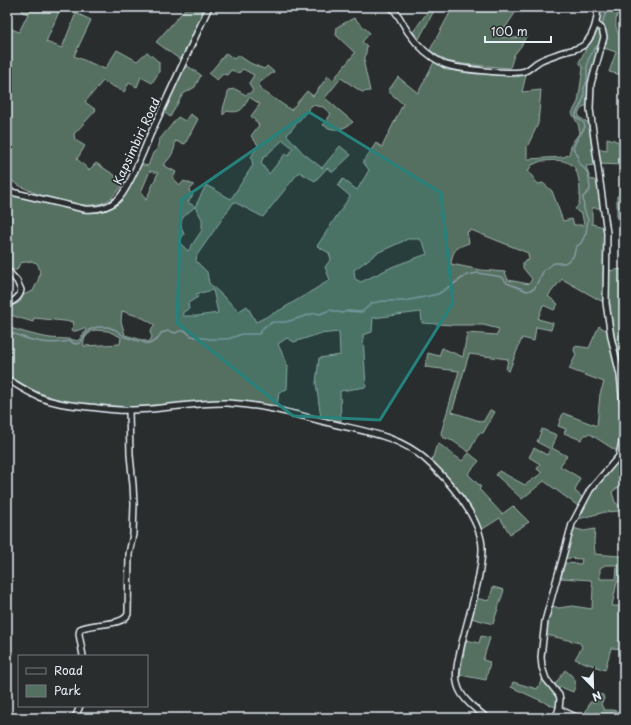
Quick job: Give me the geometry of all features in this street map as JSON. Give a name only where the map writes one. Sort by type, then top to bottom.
[{"type":"street","name":"Kapsimbiri Road","points":[[7,191],[84,209],[97,209],[117,200],[124,191],[142,155],[209,7]]},
{"type":"street","points":[[391,7],[414,40],[433,57],[445,64],[515,73],[524,71],[540,61],[562,52],[581,47],[590,38],[596,24],[598,7]]},
{"type":"street","points":[[596,24],[602,29],[604,37],[591,84],[590,109],[607,233],[606,303],[611,336],[620,375],[624,413]]},
{"type":"street","points":[[7,270],[17,281],[21,290],[19,296],[15,300],[7,303]]},
{"type":"street","points":[[7,379],[38,396],[62,404],[129,410],[226,403],[266,407],[387,437],[412,449],[426,460],[460,498],[472,516],[480,539],[482,549],[479,569],[459,658],[457,678],[458,686],[463,696],[487,718]]},
{"type":"street","points":[[83,655],[79,634],[80,630],[86,627],[118,622],[125,619],[128,614],[129,554],[134,504],[130,456],[129,410]]},
{"type":"street","points":[[555,718],[559,709],[559,695],[546,679],[542,667],[541,657],[545,621],[572,524],[590,490],[619,456],[624,432]]},
{"type":"street","points":[[75,718],[80,707]]},
{"type":"street","points":[[559,709],[578,718]]},
{"type":"highlighted area","points":[[309,112],[441,193],[453,303],[380,420],[293,416],[177,323],[181,200]]},
{"type":"green space","points":[[23,7],[61,7],[46,42],[62,48],[76,13],[91,20],[74,56],[105,69],[117,50],[137,61],[147,52],[159,62],[159,72],[152,83],[141,77],[137,87],[129,83],[124,92],[103,81],[85,102],[96,110],[74,134],[75,140],[85,146],[77,159],[89,170],[96,163],[125,182],[113,196],[105,202],[94,205],[82,205],[54,200],[28,190],[7,178],[7,27],[19,32],[28,14],[22,12]]},
{"type":"green space","points":[[187,7],[206,7],[182,61],[156,42]]},
{"type":"green space","points":[[431,7],[436,7],[419,39],[413,32]]},
{"type":"green space","points":[[453,7],[519,7],[499,37],[515,38],[527,35],[514,55],[510,68],[445,61],[430,50]]},
{"type":"green space","points":[[601,7],[620,8],[616,24],[618,33],[624,36],[624,69],[622,75],[609,72],[616,52],[604,48],[607,35],[598,22]]},
{"type":"green space","points":[[354,18],[370,33],[362,42],[367,46],[364,64],[370,91],[362,92],[341,78],[325,98],[353,122],[346,127],[331,129],[323,125],[331,114],[323,107],[312,105],[287,135],[303,153],[322,168],[340,146],[351,155],[333,172],[327,168],[315,181],[299,172],[263,217],[234,202],[197,255],[196,261],[207,272],[209,283],[239,311],[247,306],[256,322],[282,309],[330,280],[325,267],[331,259],[329,253],[317,246],[350,196],[338,186],[343,179],[357,190],[369,170],[363,162],[376,143],[382,147],[403,104],[388,91],[398,77],[418,93],[434,62],[447,70],[516,77],[526,75],[522,92],[541,90],[538,124],[527,147],[527,159],[564,157],[569,154],[572,143],[580,132],[578,124],[572,113],[578,102],[583,68],[579,62],[586,49],[580,50],[588,43],[597,26],[600,30],[602,37],[590,84],[588,106],[584,106],[578,113],[580,118],[589,123],[595,165],[586,166],[590,179],[597,181],[601,208],[592,208],[592,224],[604,227],[605,255],[603,302],[562,279],[548,296],[558,304],[554,310],[543,305],[538,319],[553,323],[551,330],[536,327],[534,341],[522,338],[509,371],[506,370],[508,359],[469,354],[452,412],[483,422],[490,410],[495,412],[483,433],[479,433],[469,452],[453,441],[442,437],[441,433],[459,371],[425,367],[428,353],[439,356],[442,348],[463,357],[467,333],[497,335],[499,329],[483,325],[422,323],[421,312],[373,318],[372,332],[363,335],[366,387],[340,391],[341,421],[321,418],[316,383],[319,358],[340,355],[339,332],[319,334],[294,342],[287,338],[278,344],[288,367],[287,389],[279,392],[277,407],[227,400],[129,407],[74,403],[32,390],[7,375],[7,327],[44,337],[78,341],[86,330],[84,328],[71,331],[74,322],[34,318],[33,322],[7,314],[7,308],[20,302],[23,295],[33,291],[40,274],[40,270],[37,263],[31,261],[20,263],[17,270],[11,270],[7,265],[7,193],[84,211],[111,206],[140,164],[148,166],[153,153],[157,149],[159,140],[178,117],[185,121],[190,114],[198,119],[185,144],[175,141],[175,148],[172,154],[163,165],[176,172],[173,178],[180,185],[184,181],[194,185],[189,191],[193,195],[188,202],[195,207],[206,185],[231,199],[253,165],[251,157],[258,145],[251,136],[259,125],[251,116],[260,104],[249,97],[241,110],[236,112],[227,111],[223,115],[223,108],[228,90],[235,89],[246,95],[253,91],[249,83],[254,75],[243,69],[239,73],[231,70],[227,75],[223,74],[217,80],[209,74],[226,53],[234,59],[238,55],[250,63],[264,69],[267,66],[274,72],[259,83],[260,89],[291,110],[307,91],[313,96],[328,76],[333,80],[355,53],[336,35],[337,27]],"holes":[[[283,140],[293,148],[288,156],[285,154],[269,174],[261,163],[263,158]],[[554,160],[571,164],[575,169],[580,185],[579,202],[575,209],[582,214],[584,225],[574,225],[572,219],[563,221],[552,191],[543,183],[538,184],[528,171],[532,165],[541,161]],[[150,171],[158,173],[146,200],[141,192]],[[195,207],[202,219],[202,230],[188,251],[179,242],[184,234],[181,225],[183,218]],[[471,230],[528,253],[529,260],[523,262],[523,268],[532,279],[529,284],[508,280],[505,272],[481,270],[451,264],[454,252],[461,246],[469,243],[467,232]],[[408,239],[420,239],[427,254],[394,266],[361,282],[355,279],[354,270],[377,253]],[[213,290],[218,313],[183,316],[183,312],[189,309],[188,303],[198,297],[196,294]],[[122,311],[143,318],[155,325],[150,332],[152,337],[149,342],[125,335],[121,321]],[[95,330],[108,331],[121,337],[120,344],[84,346],[84,341],[88,335]]]},
{"type":"green space","points":[[186,65],[201,75],[195,87],[183,94],[170,117],[163,111]]},
{"type":"green space","points":[[607,138],[624,144],[624,165],[599,164],[596,148],[607,150]]},
{"type":"green space","points":[[624,195],[624,220],[617,219],[617,196]]},
{"type":"green space","points":[[624,269],[624,379],[612,325],[607,271]]},
{"type":"green space","points":[[599,326],[607,331],[618,376],[623,422],[618,452],[590,434],[585,435],[581,440],[564,433],[566,429],[558,426],[563,413],[597,426],[600,394],[604,382],[569,369],[576,355],[574,350],[575,346],[589,348]]},
{"type":"green space","points":[[542,429],[557,435],[552,448],[567,456],[560,466],[580,478],[575,491],[582,497],[578,506],[544,481],[522,499],[496,475],[499,471],[525,485],[542,473],[537,469],[540,464],[529,457],[534,448],[547,455],[550,449],[537,442]]},
{"type":"green space","points":[[439,444],[462,461],[469,453],[479,461],[468,474],[481,487],[479,489],[502,514],[513,506],[529,522],[510,534],[500,518],[481,530],[472,509],[456,486],[432,460],[436,447]]},
{"type":"green space","points":[[622,456],[624,456],[624,483],[612,492],[615,502],[620,506],[620,511],[605,512],[578,519],[588,496]]},
{"type":"green space","points":[[573,528],[584,531],[595,529],[595,554],[624,555],[624,581],[617,582],[612,606],[624,606],[624,649],[611,648],[605,670],[575,659],[582,647],[580,643],[547,635],[548,619],[553,606],[559,608],[572,606],[592,609],[593,588],[591,580],[561,578],[565,563],[581,564],[582,559],[565,558]],"holes":[[[605,565],[617,565],[616,579],[600,579],[600,568]]]},
{"type":"green space","points":[[493,587],[504,590],[493,624],[471,618],[476,598],[489,601]]},
{"type":"green space","points":[[481,636],[490,638],[483,660],[490,662],[486,680],[460,675],[466,640],[479,643]]},
{"type":"green space","points":[[565,670],[575,680],[573,692],[561,687],[558,690],[554,686]]},
{"type":"green space","points":[[543,678],[556,695],[557,708],[511,687],[513,682],[537,689]]},
{"type":"green space","points":[[596,694],[603,695],[604,699],[601,704],[604,710],[624,713],[624,718],[583,718],[590,702],[596,702]]},
{"type":"waterway","points":[[604,28],[603,20],[607,12],[605,7]]},
{"type":"waterway","points":[[7,332],[36,341],[54,343],[70,341],[75,344],[80,343],[89,330],[97,327],[108,327],[116,330],[125,337],[149,344],[158,339],[161,333],[168,331],[176,333],[179,331],[186,331],[191,336],[210,339],[228,339],[242,334],[259,334],[264,327],[273,322],[286,322],[315,313],[320,314],[330,310],[342,313],[347,311],[362,312],[372,303],[383,301],[405,301],[438,294],[467,275],[478,273],[502,277],[507,283],[527,291],[534,289],[544,270],[554,263],[565,263],[573,257],[576,247],[581,243],[586,233],[588,220],[584,209],[583,197],[590,190],[588,174],[578,162],[578,156],[573,148],[585,127],[584,123],[576,117],[576,113],[584,97],[584,88],[587,81],[588,60],[594,49],[600,44]]}]
